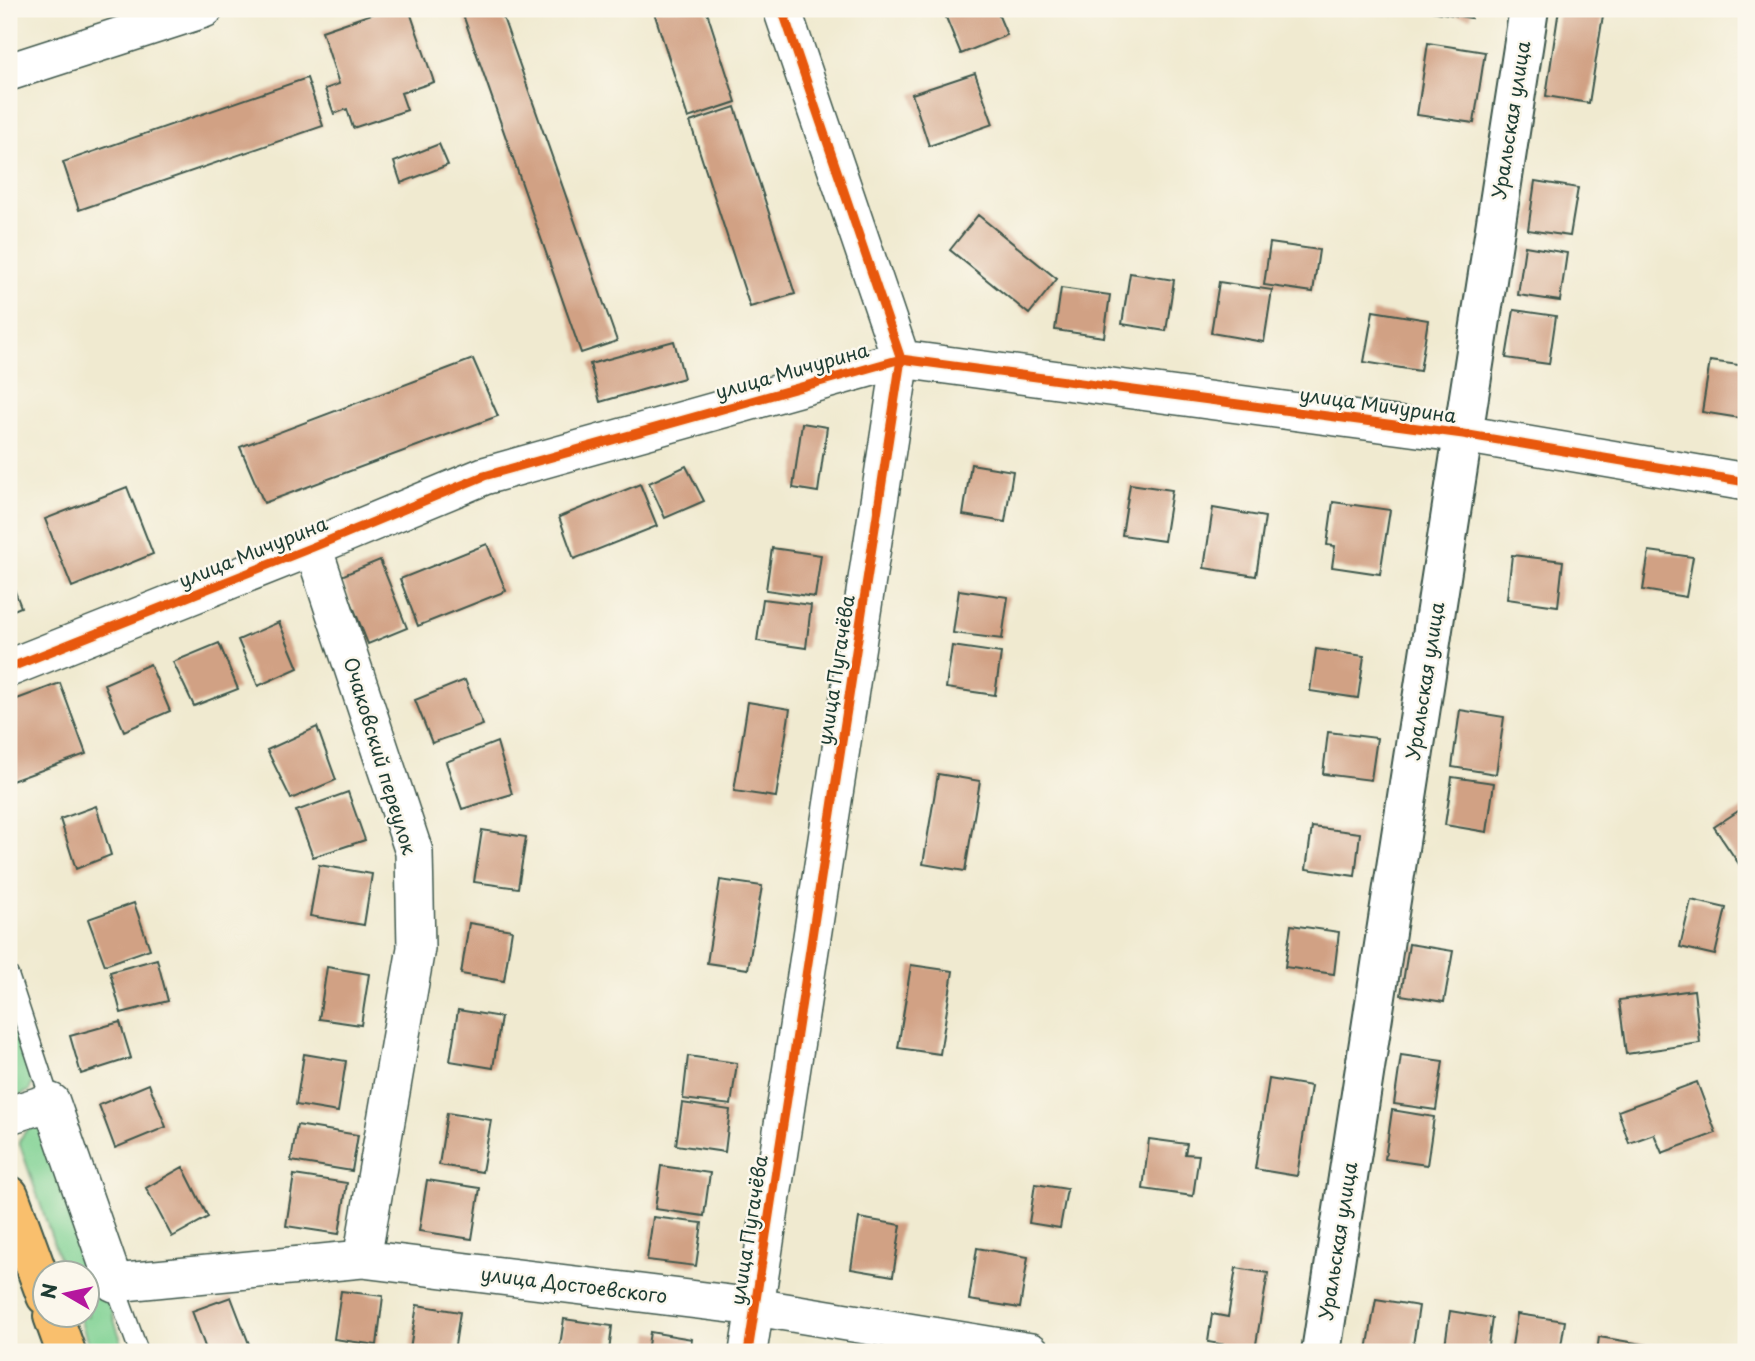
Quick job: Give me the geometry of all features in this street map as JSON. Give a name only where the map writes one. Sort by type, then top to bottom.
[{"type":"main road","points":[[9,1195],[33,1260]]},
{"type":"main road","points":[[58,1330],[66,1352]]},
{"type":"street","points":[[9,72],[204,9]]},
{"type":"street","name":"улица Пугачёва","points":[[748,1352],[901,359],[782,9]]},
{"type":"street","name":"Уральская улица","points":[[1321,1352],[1529,9]]},
{"type":"street","name":"улица Мичурина","points":[[9,668],[484,476],[901,359],[1463,435],[1746,482]]},
{"type":"street","name":"Очаковский переулок","points":[[313,547],[414,852],[416,948],[362,1259]]},
{"type":"street","points":[[9,1115],[51,1102],[114,1283]]},
{"type":"street","name":"улица Достоевского","points":[[114,1283],[362,1259],[755,1307],[1031,1352]]},
{"type":"lane","points":[[9,975],[51,1102]]},
{"type":"lane","points":[[114,1283],[139,1352]]},
{"type":"green space","points":[[9,1008],[33,1082],[29,1091],[19,1096],[9,1095]]},
{"type":"green space","points":[[42,1125],[50,1129],[94,1260],[60,1260],[19,1142],[28,1130]]},
{"type":"green space","points":[[102,1284],[125,1352],[91,1352],[84,1330],[102,1330]]},
{"type":"building","points":[[386,9],[409,9],[434,82],[401,93],[407,110],[353,128],[347,109],[334,114],[325,89],[339,84],[322,31]]},
{"type":"building","points":[[461,9],[500,9],[617,341],[581,353]]},
{"type":"building","points":[[653,9],[706,9],[736,102],[688,118]]},
{"type":"building","points":[[959,9],[996,9],[1007,35],[961,54],[945,15]]},
{"type":"building","points":[[1420,9],[1472,9],[1471,18]]},
{"type":"building","points":[[1559,9],[1604,9],[1589,103],[1546,96]]},
{"type":"building","points":[[1428,43],[1485,52],[1474,123],[1417,115]]},
{"type":"building","points":[[975,73],[993,124],[929,146],[912,94]]},
{"type":"building","points":[[307,78],[323,126],[79,210],[63,162]]},
{"type":"building","points":[[735,107],[795,294],[750,307],[690,122]]},
{"type":"building","points":[[439,144],[448,165],[401,183],[394,162]]},
{"type":"building","points":[[1535,181],[1578,188],[1570,236],[1528,230]]},
{"type":"building","points":[[978,215],[1057,279],[1029,314],[950,250]]},
{"type":"building","points":[[1270,243],[1319,250],[1313,292],[1264,285]]},
{"type":"building","points":[[1525,246],[1567,253],[1560,301],[1518,295]]},
{"type":"building","points":[[1130,273],[1174,280],[1166,331],[1122,324]]},
{"type":"building","points":[[1219,282],[1272,290],[1264,342],[1211,333]]},
{"type":"building","points":[[1061,288],[1110,295],[1104,337],[1055,330]]},
{"type":"building","points":[[1514,310],[1556,316],[1549,364],[1506,358]]},
{"type":"building","points":[[1373,311],[1428,320],[1420,371],[1364,362]]},
{"type":"building","points":[[674,341],[684,378],[600,402],[590,364]]},
{"type":"building","points":[[473,359],[498,416],[264,503],[240,447]]},
{"type":"building","points":[[1710,361],[1746,366],[1746,419],[1702,412]]},
{"type":"building","points":[[802,423],[827,427],[818,492],[793,488]]},
{"type":"building","points":[[971,464],[1013,471],[1005,522],[963,515]]},
{"type":"building","points":[[686,466],[704,501],[665,518],[649,483]]},
{"type":"building","points":[[640,484],[657,526],[574,559],[559,517]]},
{"type":"building","points":[[1130,484],[1172,490],[1164,541],[1122,535]]},
{"type":"building","points":[[127,487],[153,554],[72,587],[45,519]]},
{"type":"building","points":[[1333,502],[1390,510],[1380,574],[1332,567],[1335,546],[1327,545]]},
{"type":"building","points":[[1213,508],[1265,517],[1256,576],[1204,568]]},
{"type":"building","points":[[487,544],[506,591],[418,626],[400,579]]},
{"type":"building","points":[[772,548],[821,555],[815,597],[766,590]]},
{"type":"building","points":[[1649,551],[1693,557],[1686,597],[1643,590]]},
{"type":"building","points":[[1512,555],[1563,561],[1558,606],[1507,599]]},
{"type":"building","points":[[380,560],[407,628],[368,644],[341,576]]},
{"type":"building","points":[[9,576],[21,607],[9,612]]},
{"type":"building","points":[[959,590],[1008,597],[1002,639],[953,633]]},
{"type":"building","points":[[763,599],[811,605],[806,648],[757,641]]},
{"type":"building","points":[[279,622],[298,668],[258,686],[238,640]]},
{"type":"building","points":[[219,643],[238,689],[194,706],[173,662]]},
{"type":"building","points":[[952,646],[1001,653],[995,695],[946,688]]},
{"type":"building","points":[[1316,649],[1364,656],[1358,698],[1310,691]]},
{"type":"building","points":[[150,664],[170,711],[124,731],[104,684]]},
{"type":"building","points":[[465,680],[483,725],[432,743],[415,700]]},
{"type":"building","points":[[60,683],[86,754],[9,782],[9,702]]},
{"type":"building","points":[[748,702],[790,709],[776,797],[734,791]]},
{"type":"building","points":[[1460,710],[1504,717],[1496,774],[1452,767]]},
{"type":"building","points":[[317,727],[336,780],[291,799],[267,750]]},
{"type":"building","points":[[1328,732],[1377,738],[1371,780],[1323,774]]},
{"type":"building","points":[[497,742],[512,794],[462,809],[446,762]]},
{"type":"building","points":[[938,774],[980,781],[965,871],[923,864]]},
{"type":"building","points":[[1452,777],[1494,783],[1487,832],[1445,825]]},
{"type":"building","points":[[348,792],[365,840],[313,857],[296,811]]},
{"type":"building","points":[[96,806],[111,855],[76,869],[60,819]]},
{"type":"building","points":[[1746,806],[1746,863],[1741,867],[1714,827]]},
{"type":"building","points":[[1312,827],[1360,833],[1355,876],[1306,869]]},
{"type":"building","points":[[482,830],[526,837],[518,888],[474,882]]},
{"type":"building","points":[[319,865],[372,874],[364,925],[310,916]]},
{"type":"building","points":[[720,880],[762,886],[748,969],[707,963]]},
{"type":"building","points":[[1691,900],[1726,908],[1715,955],[1680,947]]},
{"type":"building","points":[[134,903],[150,949],[105,965],[88,919]]},
{"type":"building","points":[[469,923],[512,930],[504,981],[461,974]]},
{"type":"building","points":[[1291,925],[1339,932],[1334,974],[1285,967]]},
{"type":"building","points":[[1409,944],[1453,951],[1444,1002],[1401,995]]},
{"type":"building","points":[[157,959],[168,1001],[121,1013],[110,972]]},
{"type":"building","points":[[911,965],[953,971],[940,1054],[898,1048]]},
{"type":"building","points":[[327,967],[369,974],[361,1025],[319,1019]]},
{"type":"building","points":[[1694,990],[1700,1043],[1626,1054],[1619,1000]]},
{"type":"building","points":[[458,1010],[501,1017],[493,1068],[450,1061]]},
{"type":"building","points":[[120,1022],[131,1058],[81,1074],[70,1036]]},
{"type":"building","points":[[304,1054],[346,1061],[338,1112],[296,1105]]},
{"type":"building","points":[[1401,1055],[1443,1061],[1436,1110],[1394,1104]]},
{"type":"building","points":[[688,1056],[737,1063],[731,1105],[683,1099]]},
{"type":"building","points":[[1269,1079],[1311,1086],[1297,1176],[1255,1169]]},
{"type":"building","points":[[1697,1082],[1716,1133],[1662,1153],[1654,1134],[1629,1143],[1618,1111]]},
{"type":"building","points":[[149,1084],[166,1127],[115,1148],[99,1105]]},
{"type":"building","points":[[682,1103],[730,1110],[725,1152],[676,1145]]},
{"type":"building","points":[[1392,1110],[1434,1117],[1427,1165],[1385,1159]]},
{"type":"building","points":[[447,1113],[491,1120],[482,1172],[439,1165]]},
{"type":"building","points":[[297,1125],[358,1135],[352,1171],[291,1161]]},
{"type":"building","points":[[1149,1139],[1187,1144],[1185,1154],[1199,1155],[1193,1196],[1143,1189]]},
{"type":"building","points":[[661,1166],[710,1173],[704,1216],[655,1209]]},
{"type":"building","points":[[183,1167],[208,1217],[172,1237],[146,1188]]},
{"type":"building","points":[[294,1175],[347,1183],[339,1234],[286,1226]]},
{"type":"building","points":[[427,1180],[480,1188],[472,1239],[419,1231]]},
{"type":"building","points":[[1035,1184],[1067,1189],[1060,1228],[1029,1223]]},
{"type":"building","points":[[653,1217],[702,1223],[696,1266],[647,1260]]},
{"type":"building","points":[[859,1218],[901,1225],[893,1276],[851,1269]]},
{"type":"building","points":[[977,1248],[1028,1257],[1020,1308],[969,1300]]},
{"type":"building","points":[[1236,1268],[1268,1273],[1255,1350],[1208,1342],[1212,1314],[1228,1317]]},
{"type":"building","points":[[341,1291],[383,1296],[377,1345],[334,1339]]},
{"type":"building","points":[[231,1297],[249,1344],[227,1352],[207,1352],[192,1311]]},
{"type":"building","points":[[1376,1299],[1419,1306],[1412,1352],[1367,1350]]},
{"type":"building","points":[[417,1305],[460,1312],[454,1352],[410,1349]]},
{"type":"building","points":[[1450,1311],[1492,1318],[1487,1352],[1444,1352]]},
{"type":"building","points":[[1517,1314],[1565,1321],[1560,1352],[1511,1352]]},
{"type":"building","points":[[564,1319],[612,1326],[609,1352],[559,1352]]},
{"type":"building","points":[[650,1332],[692,1339],[690,1352],[647,1352]]},
{"type":"building","points":[[1599,1337],[1686,1351],[1686,1352],[1597,1352]]},
{"type":"cycle path","points":[[748,1352],[901,359],[782,9]]},
{"type":"cycle path","points":[[9,668],[484,476],[901,359],[1463,434],[1746,482]]}]
